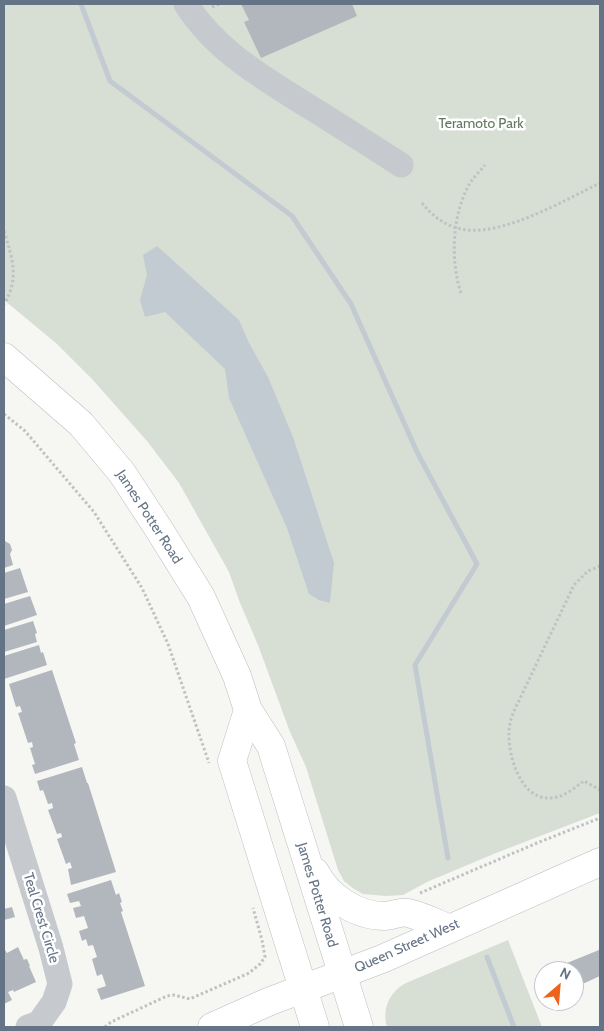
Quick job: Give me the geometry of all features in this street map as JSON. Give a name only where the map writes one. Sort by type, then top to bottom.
[{"type":"main road","name":"James Potter Road","points":[[4,357],[81,424],[122,473],[201,598],[233,667],[248,710],[271,746],[359,1027]]},
{"type":"main road","points":[[248,710],[232,761],[315,1027]]},
{"type":"main road","points":[[304,851],[326,890],[337,900],[352,908],[377,915],[386,916],[406,912],[448,928]]},
{"type":"main road","name":"Queen Street West","points":[[212,1027],[268,1002],[382,959],[600,862]]},
{"type":"street","points":[[186,4],[213,39],[258,75],[401,165]]},
{"type":"street","name":"Teal Crest Circle","points":[[4,798],[51,948],[60,984],[54,1002],[39,1023],[28,1027]]},
{"type":"path","points":[[461,293],[454,264],[460,207],[471,182],[485,165]]},
{"type":"path","points":[[422,203],[434,216],[457,228],[466,230],[485,229],[523,218],[600,182]]},
{"type":"path","points":[[4,231],[12,259],[14,276],[11,293],[4,304]]},
{"type":"path","points":[[4,414],[24,431],[94,512],[142,588],[168,644],[209,764]]},
{"type":"path","points":[[600,566],[583,575],[574,585],[514,711],[509,733],[510,750],[516,769],[525,785],[534,794],[547,798],[556,798],[584,781],[600,790]]},
{"type":"path","points":[[418,894],[600,818]]},
{"type":"path","points":[[105,1027],[111,1022],[168,996],[174,995],[190,999],[248,973],[260,964],[264,957],[262,940],[251,903]]},
{"type":"green space","name":"Teramoto Park","points":[[4,4],[600,4],[600,813],[496,853],[427,882],[403,895],[363,894],[344,881],[338,870],[306,767],[290,732],[229,572],[179,483],[147,441],[92,379],[57,344],[4,300]]},
{"type":"green space","points":[[508,940],[534,1007],[534,1011],[536,1011],[542,1027],[387,1027],[385,1014],[388,1002],[395,991],[406,983]]},
{"type":"shaded area","points":[[157,246],[239,320],[249,343],[268,377],[293,437],[334,563],[330,603],[319,600],[309,594],[287,528],[229,398],[225,369],[165,312],[145,317],[140,300],[147,275],[143,255]]},
{"type":"building","points":[[241,4],[352,4],[357,16],[261,58],[244,22],[249,20]]},
{"type":"building","points":[[4,542],[10,544],[12,550],[10,554],[13,565],[4,568]]},
{"type":"building","points":[[20,568],[28,592],[4,599],[4,573]]},
{"type":"building","points":[[30,596],[37,615],[4,626],[4,604]]},
{"type":"building","points":[[33,621],[37,633],[35,634],[37,642],[4,652],[4,630]]},
{"type":"building","points":[[39,645],[47,665],[4,679],[4,656]]},
{"type":"building","points":[[52,670],[76,743],[74,744],[79,760],[35,774],[32,765],[35,764],[30,748],[33,747],[32,742],[28,743],[18,713],[22,712],[20,706],[16,707],[9,684]]},
{"type":"building","points":[[82,767],[116,872],[71,885],[68,869],[72,868],[70,862],[66,864],[57,839],[62,837],[61,833],[57,834],[48,810],[53,808],[52,803],[48,804],[43,790],[40,791],[37,781]]},
{"type":"building","points":[[111,880],[116,895],[119,893],[122,902],[120,903],[123,911],[121,912],[145,986],[101,1000],[97,989],[106,986],[102,974],[97,976],[92,959],[97,957],[93,945],[88,946],[86,939],[82,941],[79,931],[88,928],[84,916],[76,918],[73,908],[81,906],[79,901],[70,903],[67,894]]},
{"type":"building","points":[[12,907],[15,917],[4,920],[4,909]]},
{"type":"building","points":[[18,947],[24,960],[27,959],[36,982],[14,992],[13,990],[8,992],[12,1000],[4,1004],[4,950],[7,953]]},
{"type":"building","points":[[599,950],[600,976],[584,983],[584,961],[572,961]]},
{"type":"waterway","points":[[81,4],[110,81],[292,216],[351,304],[417,452],[477,564],[415,665],[448,858]]},
{"type":"waterway","points":[[487,957],[514,1027]]}]
